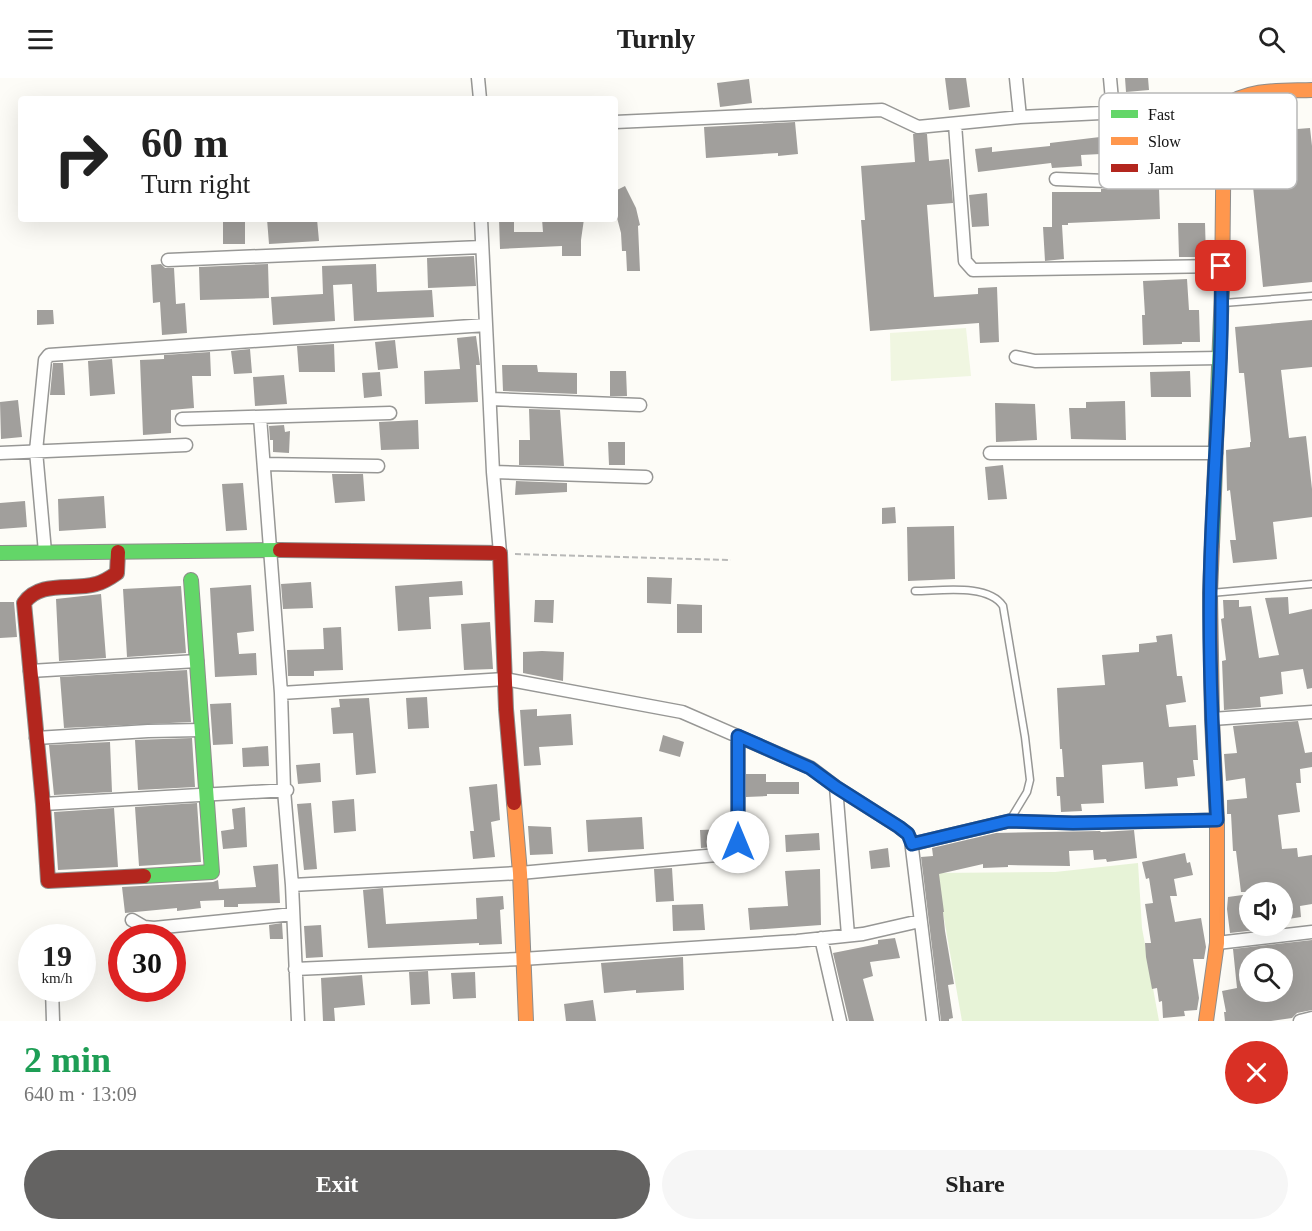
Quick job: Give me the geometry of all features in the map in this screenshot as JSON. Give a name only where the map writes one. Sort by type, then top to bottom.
[{"type":"street","points":[[478,78],[480,96]]},
{"type":"street","points":[[1017,78],[1020,117]]},
{"type":"street","points":[[1110,78],[1111,93]]},
{"type":"street","points":[[1273,93],[1312,90]]},
{"type":"street","points":[[618,122],[882,110],[918,127],[1099,112]]},
{"type":"street","points":[[955,124],[965,261],[973,270],[1221,266]]},
{"type":"street","points":[[1056,179],[1099,181]]},
{"type":"street","points":[[1206,1021],[1217,943],[1217,820],[1212,719],[1210,593],[1222,303],[1222,189]]},
{"type":"street","points":[[481,222],[505,679],[520,873],[526,1021]]},
{"type":"street","points":[[168,260],[482,248]]},
{"type":"street","points":[[45,552],[36,451],[45,360],[52,354],[486,325]]},
{"type":"street","points":[[1016,357],[1035,361],[1220,358]]},
{"type":"street","points":[[491,399],[640,405]]},
{"type":"street","points":[[182,419],[390,413]]},
{"type":"street","points":[[260,417],[281,693],[298,1021]]},
{"type":"street","points":[[0,453],[186,445]]},
{"type":"street","points":[[990,453],[1216,453]]},
{"type":"street","points":[[264,464],[378,466]]},
{"type":"street","points":[[493,472],[646,477]]},
{"type":"street","points":[[0,553],[270,550],[500,553]]},
{"type":"street","points":[[118,552],[117,573],[108,581],[94,587],[36,590],[27,596],[24,610],[43,804],[48,881],[212,872],[191,580]]},
{"type":"street","points":[[30,671],[197,661]]},
{"type":"street","points":[[281,693],[505,679],[682,712],[810,768],[908,834],[912,844],[933,1021]]},
{"type":"street","points":[[1212,719],[1312,712]]},
{"type":"street","points":[[36,738],[202,730]]},
{"type":"street","points":[[292,885],[520,873],[728,854],[738,842],[738,736]]},
{"type":"street","points":[[836,787],[848,935]]},
{"type":"street","points":[[43,804],[286,790]]},
{"type":"street","points":[[912,844],[1009,821],[1073,823],[1217,820]]},
{"type":"street","points":[[132,920],[144,927],[154,928],[293,914]]},
{"type":"street","points":[[296,969],[522,958],[821,938],[863,934],[921,921]]},
{"type":"street","points":[[1217,943],[1312,932]]},
{"type":"street","points":[[821,938],[840,1021]]},
{"type":"street","points":[[53,1002],[54,1021]]},
{"type":"street","points":[[1300,1021],[1312,1018]]},
{"type":"lane","points":[[1222,303],[1312,296]]},
{"type":"lane","points":[[1210,593],[1312,584]]},
{"type":"lane","points":[[915,591],[983,592],[996,598],[1003,606],[1025,737],[1029,780],[1027,792],[1009,821]]},
{"type":"path","points":[[500,553],[731,560]]},
{"type":"green space","points":[[966,328],[971,376],[891,381],[890,333]]},
{"type":"green space","points":[[1138,863],[1142,928],[1159,1021],[962,1021],[936,873],[1055,872]]},
{"type":"building","points":[[945,78],[966,78],[970,107],[949,110]]},
{"type":"building","points":[[1125,78],[1148,78],[1149,90],[1126,92]]},
{"type":"building","points":[[749,79],[752,103],[720,107],[717,83]]},
{"type":"building","points":[[795,122],[798,154],[778,156],[778,153],[706,158],[704,127]]},
{"type":"building","points":[[1310,128],[1312,282],[1263,287],[1253,189],[1297,189],[1297,129]]},
{"type":"building","points":[[913,134],[927,134],[929,161],[949,159],[953,203],[927,205],[934,297],[978,294],[978,288],[997,287],[999,342],[980,343],[979,323],[870,331],[861,220],[865,220],[861,166],[915,162]]},
{"type":"building","points":[[1099,137],[1099,154],[1081,155],[1082,166],[1052,168],[1051,163],[978,172],[975,149],[992,147],[992,152],[1050,146],[1050,143]]},
{"type":"building","points":[[625,186],[636,208],[640,225],[638,226],[640,271],[627,271],[626,251],[622,251],[618,222],[618,190]]},
{"type":"building","points":[[1101,189],[1159,189],[1160,219],[1062,225],[1064,259],[1045,261],[1043,227],[1052,227],[1052,192],[1101,192]]},
{"type":"building","points":[[987,193],[989,226],[972,227],[969,195]]},
{"type":"building","points":[[223,222],[245,222],[245,244],[223,244]]},
{"type":"building","points":[[267,222],[317,222],[319,241],[269,244]]},
{"type":"building","points":[[499,222],[514,222],[514,232],[543,232],[542,222],[584,222],[581,256],[562,256],[562,246],[500,249]]},
{"type":"building","points":[[1178,223],[1205,223],[1206,257],[1179,257]]},
{"type":"building","points":[[474,256],[476,286],[428,288],[427,258]]},
{"type":"building","points":[[161,264],[165,268],[174,268],[176,304],[185,303],[187,333],[162,335],[160,302],[153,303],[151,265]]},
{"type":"building","points":[[268,264],[269,298],[200,300],[199,267]]},
{"type":"building","points":[[376,264],[377,292],[432,290],[434,317],[354,321],[352,284],[333,285],[335,321],[273,325],[271,297],[323,294],[322,266]]},
{"type":"building","points":[[1187,279],[1189,310],[1199,310],[1200,342],[1143,345],[1142,315],[1145,315],[1143,281]]},
{"type":"building","points":[[37,310],[53,310],[54,324],[37,325]]},
{"type":"building","points":[[1312,320],[1312,367],[1281,370],[1289,438],[1306,436],[1312,489],[1312,517],[1273,522],[1277,559],[1233,563],[1230,540],[1236,540],[1230,490],[1227,491],[1226,450],[1250,447],[1251,442],[1244,373],[1239,373],[1235,327]]},
{"type":"building","points":[[476,336],[480,365],[476,365],[478,402],[425,404],[424,371],[460,369],[457,338]]},
{"type":"building","points":[[395,340],[398,368],[378,370],[375,342]]},
{"type":"building","points":[[334,344],[335,372],[299,372],[297,346]]},
{"type":"building","points":[[250,349],[252,373],[234,374],[231,351]]},
{"type":"building","points":[[210,352],[211,376],[192,376],[194,408],[171,410],[171,433],[143,435],[140,360],[164,359],[164,355]]},
{"type":"building","points":[[112,359],[115,394],[90,396],[88,361]]},
{"type":"building","points":[[53,363],[63,363],[65,395],[50,395]]},
{"type":"building","points":[[502,365],[537,365],[538,372],[577,373],[577,394],[503,391]]},
{"type":"building","points":[[610,371],[626,371],[627,396],[610,396]]},
{"type":"building","points":[[1190,371],[1191,397],[1151,397],[1150,372]]},
{"type":"building","points":[[380,372],[382,396],[364,398],[362,373]]},
{"type":"building","points":[[284,375],[287,404],[255,406],[253,377]]},
{"type":"building","points":[[18,400],[22,437],[1,439],[0,402]]},
{"type":"building","points":[[1125,401],[1126,440],[1071,439],[1069,408],[1086,408],[1086,402]]},
{"type":"building","points":[[995,403],[1035,404],[1037,440],[996,442]]},
{"type":"building","points":[[529,409],[560,410],[564,466],[519,465],[519,440],[530,440]]},
{"type":"building","points":[[418,420],[419,449],[381,450],[379,422]]},
{"type":"building","points":[[284,425],[285,432],[290,431],[289,453],[273,452],[273,440],[270,440],[269,426]]},
{"type":"building","points":[[608,442],[625,442],[625,465],[609,465]]},
{"type":"building","points":[[1003,465],[1007,499],[988,500],[985,467]]},
{"type":"building","points":[[332,474],[363,474],[365,501],[335,503]]},
{"type":"building","points":[[516,481],[567,483],[567,492],[515,495]]},
{"type":"building","points":[[243,483],[247,530],[226,531],[222,484]]},
{"type":"building","points":[[104,496],[106,528],[59,531],[58,499]]},
{"type":"building","points":[[25,501],[27,527],[0,529],[0,503]]},
{"type":"building","points":[[895,507],[896,523],[882,524],[882,508]]},
{"type":"building","points":[[954,526],[955,579],[908,581],[907,527]]},
{"type":"building","points":[[647,577],[672,578],[671,604],[647,603]]},
{"type":"building","points":[[462,581],[463,595],[429,597],[431,629],[398,631],[395,586]]},
{"type":"building","points":[[311,582],[313,608],[283,609],[281,584]]},
{"type":"building","points":[[251,585],[254,631],[237,633],[239,654],[256,653],[257,675],[215,677],[210,588]]},
{"type":"building","points":[[181,586],[186,653],[127,657],[123,589]]},
{"type":"building","points":[[101,594],[106,658],[59,661],[56,599]]},
{"type":"building","points":[[1288,597],[1289,614],[1312,609],[1312,688],[1307,689],[1303,669],[1281,672],[1283,694],[1260,697],[1261,707],[1224,710],[1222,661],[1226,660],[1221,619],[1224,618],[1223,600],[1239,600],[1239,607],[1251,606],[1259,658],[1279,655],[1265,598]]},
{"type":"building","points":[[535,600],[554,600],[553,623],[534,622]]},
{"type":"building","points":[[0,602],[14,602],[17,637],[0,638]]},
{"type":"building","points":[[677,604],[702,605],[702,633],[677,633]]},
{"type":"building","points":[[490,622],[493,669],[464,670],[461,624]]},
{"type":"building","points":[[341,627],[343,670],[314,671],[314,676],[288,676],[287,650],[324,649],[323,628]]},
{"type":"building","points":[[1172,634],[1177,676],[1182,676],[1186,702],[1166,705],[1169,727],[1196,725],[1198,760],[1193,760],[1195,776],[1177,778],[1178,786],[1145,789],[1143,762],[1102,765],[1104,803],[1081,804],[1082,811],[1061,812],[1056,777],[1064,777],[1057,688],[1105,685],[1102,655],[1139,652],[1139,644],[1157,642],[1156,636]]},
{"type":"building","points":[[523,652],[564,652],[563,681],[523,673]]},
{"type":"building","points":[[187,670],[191,722],[64,728],[60,677]]},
{"type":"building","points":[[427,697],[429,728],[408,729],[406,698]]},
{"type":"building","points":[[369,698],[376,773],[356,775],[353,733],[333,734],[331,708],[340,707],[339,699]]},
{"type":"building","points":[[231,703],[233,744],[213,745],[210,704]]},
{"type":"building","points":[[537,709],[537,716],[571,714],[573,745],[539,747],[541,765],[524,766],[520,710]]},
{"type":"building","points":[[1298,721],[1305,753],[1312,752],[1312,767],[1300,769],[1301,783],[1296,783],[1300,812],[1278,815],[1282,849],[1297,848],[1298,857],[1312,855],[1312,904],[1300,906],[1301,917],[1293,918],[1293,882],[1240,882],[1236,851],[1233,851],[1231,814],[1227,814],[1227,800],[1247,798],[1245,778],[1226,781],[1224,754],[1237,753],[1233,726]]},
{"type":"building","points":[[663,735],[684,742],[680,757],[659,751]]},
{"type":"building","points":[[192,738],[195,787],[138,790],[135,740]]},
{"type":"building","points":[[110,742],[112,792],[54,795],[49,745]]},
{"type":"building","points":[[268,746],[269,766],[243,767],[242,748]]},
{"type":"building","points":[[320,763],[321,782],[298,784],[296,765]]},
{"type":"building","points":[[746,774],[766,774],[766,782],[799,782],[799,794],[767,794],[767,796],[746,797]]},
{"type":"building","points":[[497,784],[500,820],[491,822],[495,857],[473,859],[470,831],[474,831],[469,787]]},
{"type":"building","points":[[354,799],[356,831],[334,833],[332,801]]},
{"type":"building","points":[[197,803],[201,862],[139,866],[135,807]]},
{"type":"building","points":[[311,803],[317,869],[304,870],[297,804]]},
{"type":"building","points":[[245,807],[247,847],[223,849],[221,831],[234,829],[232,809]]},
{"type":"building","points":[[114,808],[118,867],[58,870],[54,812]]},
{"type":"building","points":[[642,817],[644,849],[588,852],[586,820]]},
{"type":"building","points":[[528,826],[551,827],[553,854],[530,855]]},
{"type":"building","points":[[730,829],[730,840],[725,846],[701,848],[700,830]]},
{"type":"building","points":[[1134,830],[1137,858],[1107,862],[1106,859],[1094,860],[1093,850],[1069,851],[1070,866],[1008,865],[1008,867],[983,868],[983,864],[939,874],[954,984],[948,985],[953,1018],[949,1021],[941,1021],[921,857],[933,856],[932,848],[996,833]]},
{"type":"building","points":[[819,833],[820,850],[786,852],[785,835]]},
{"type":"building","points":[[888,848],[890,867],[871,869],[869,851]]},
{"type":"building","points":[[1185,853],[1193,875],[1174,879],[1177,896],[1170,896],[1175,922],[1201,918],[1206,947],[1204,959],[1193,959],[1199,998],[1197,1010],[1184,1011],[1185,1016],[1163,1018],[1162,1001],[1159,1002],[1157,988],[1152,989],[1146,957],[1145,943],[1151,943],[1145,904],[1153,903],[1149,878],[1146,879],[1142,862]]},
{"type":"building","points":[[278,864],[280,903],[238,904],[238,907],[224,907],[224,900],[200,901],[201,908],[125,913],[122,887],[218,880],[219,889],[256,887],[253,866]]},
{"type":"building","points":[[672,868],[674,901],[656,902],[654,869]]},
{"type":"building","points":[[820,869],[821,925],[750,930],[748,908],[788,906],[785,871]]},
{"type":"building","points":[[383,888],[386,924],[477,919],[476,898],[503,896],[504,909],[500,910],[502,944],[368,948],[363,890]]},
{"type":"building","points":[[1239,896],[1239,932],[1230,933],[1228,897]]},
{"type":"building","points":[[703,904],[705,930],[673,931],[672,905]]},
{"type":"building","points":[[282,923],[283,939],[270,939],[269,925]]},
{"type":"building","points":[[321,925],[323,957],[306,958],[304,926]]},
{"type":"building","points":[[895,938],[900,958],[870,962],[873,976],[863,979],[874,1021],[849,1021],[833,953],[878,944],[878,940]]},
{"type":"building","points":[[1312,940],[1312,1010],[1297,1013],[1292,1018],[1271,1021],[1225,1021],[1224,1012],[1226,1012],[1222,991],[1237,988],[1233,949],[1239,948],[1239,1002],[1293,1002],[1293,948],[1242,948]]},
{"type":"building","points":[[683,957],[684,990],[604,993],[601,963]]},
{"type":"building","points":[[428,971],[430,1004],[411,1005],[409,972]]},
{"type":"building","points":[[475,972],[476,998],[453,999],[451,973]]},
{"type":"building","points":[[362,975],[365,1005],[334,1008],[335,1021],[323,1021],[321,978]]},
{"type":"building","points":[[593,1000],[596,1021],[566,1021],[564,1004]]},
{"type":"traffic: fast","points":[[1212,545],[1222,290]]},
{"type":"traffic: fast","points":[[0,553],[280,550]]},
{"type":"traffic: fast","points":[[144,876],[212,872],[191,580]]},
{"type":"traffic: slow","points":[[1263,93],[1312,90]]},
{"type":"traffic: slow","points":[[1222,290],[1223,189]]},
{"type":"traffic: slow","points":[[1206,1021],[1217,943],[1217,820],[1212,719],[1210,593],[1212,545]]},
{"type":"traffic: slow","points":[[514,803],[520,873],[526,1021]]},
{"type":"traffic: jam","points":[[280,550],[500,553],[506,709],[514,803]]},
{"type":"traffic: jam","points":[[118,552],[117,573],[107,580],[87,586],[57,587],[39,591],[24,603],[48,881],[144,876]]},
{"type":"route","points":[[738,842],[738,736],[810,768],[899,827],[908,834],[912,844],[1009,821],[1073,823],[1217,820],[1212,719],[1210,593],[1222,303],[1221,266]]}]
